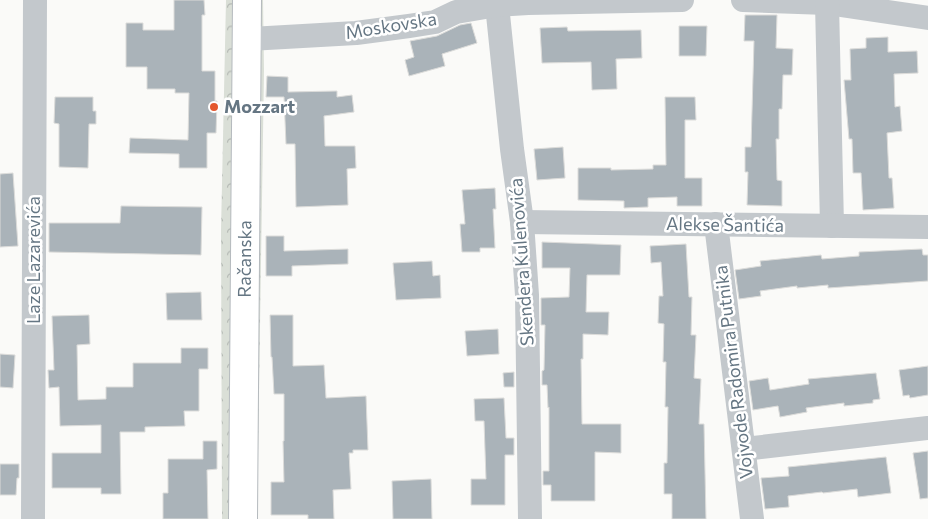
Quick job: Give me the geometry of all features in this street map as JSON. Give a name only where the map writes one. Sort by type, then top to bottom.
[{"type":"main road","name":"Račanska","points":[[243,519],[247,0]]},
{"type":"street","name":"Laze Lazarevića","points":[[33,519],[35,0]]},
{"type":"street","name":"Moskovska","points":[[248,39],[356,33],[401,27],[435,22],[456,12],[497,5],[682,0]]},
{"type":"street","points":[[743,0],[827,3],[928,18]]},
{"type":"street","points":[[827,3],[832,226]]},
{"type":"street","name":"Skendera Kulenovića","points":[[497,5],[512,149],[522,222],[527,295],[530,519]]},
{"type":"street","name":"Alekse Šantića","points":[[522,222],[928,228]]},
{"type":"street","name":"Vojvode Radomira Putnika","points":[[716,224],[752,519]]},
{"type":"street","points":[[744,449],[928,428]]},
{"type":"green space","points":[[226,0],[263,0],[264,70],[257,519],[222,519],[221,230]]},
{"type":"building","points":[[174,0],[204,0],[205,15],[202,15],[202,71],[215,71],[215,101],[217,101],[216,133],[207,133],[207,168],[179,168],[179,154],[129,153],[130,138],[188,140],[189,93],[175,93],[175,89],[147,89],[147,67],[126,67],[126,23],[143,23],[143,30],[174,30]]},
{"type":"building","points":[[745,15],[777,15],[776,48],[793,49],[792,75],[783,75],[782,109],[779,109],[779,139],[776,139],[777,180],[782,181],[782,206],[747,205],[748,172],[745,172],[745,147],[751,147],[754,41],[744,41]]},
{"type":"building","points":[[471,23],[477,43],[442,54],[445,66],[409,76],[405,60],[414,57],[410,41],[437,36],[460,25]]},
{"type":"building","points":[[679,26],[707,26],[706,56],[679,56]]},
{"type":"building","points":[[567,27],[568,31],[641,30],[642,58],[616,59],[617,89],[592,90],[591,62],[542,63],[540,28]]},
{"type":"building","points":[[888,37],[888,52],[917,51],[918,73],[894,74],[895,107],[900,106],[902,131],[887,133],[889,178],[892,178],[894,208],[863,210],[861,173],[853,173],[852,139],[849,139],[844,80],[851,80],[850,49],[866,48],[866,38]]},
{"type":"building","points":[[267,76],[288,77],[288,92],[337,91],[337,97],[352,95],[354,112],[324,116],[325,146],[355,146],[356,168],[347,169],[348,205],[296,207],[295,144],[286,144],[284,97],[266,97]]},
{"type":"building","points":[[55,97],[93,97],[93,111],[96,111],[96,124],[89,124],[88,168],[59,167],[59,124],[54,123]]},
{"type":"building","points":[[665,97],[695,97],[696,120],[685,120],[685,178],[702,178],[702,206],[677,206],[677,197],[648,198],[648,207],[624,208],[624,201],[578,200],[578,168],[611,168],[611,170],[653,169],[653,165],[666,165]]},
{"type":"building","points":[[563,147],[565,178],[537,180],[534,149]]},
{"type":"building","points":[[13,173],[18,246],[0,247],[0,174]]},
{"type":"building","points":[[495,188],[496,209],[493,209],[495,248],[480,248],[480,252],[462,252],[460,224],[465,224],[462,190]]},
{"type":"building","points":[[121,206],[202,207],[201,255],[49,252],[49,223],[120,223]]},
{"type":"building","points":[[266,236],[284,236],[284,251],[348,249],[348,264],[292,266],[292,276],[266,276]]},
{"type":"building","points":[[542,242],[621,245],[620,275],[587,275],[586,312],[609,312],[608,335],[583,334],[583,359],[581,359],[582,424],[621,424],[621,453],[595,452],[595,501],[551,501],[551,485],[543,485],[543,471],[549,471],[549,407],[547,385],[542,385],[545,325],[541,325],[541,298],[569,297],[570,268],[542,268]]},
{"type":"building","points":[[686,244],[689,297],[692,297],[691,335],[696,335],[694,378],[701,379],[699,424],[704,424],[706,519],[672,519],[672,494],[664,494],[664,463],[667,463],[668,407],[665,407],[666,362],[663,362],[664,324],[658,323],[659,296],[663,296],[661,262],[651,263],[650,246]]},
{"type":"building","points":[[922,249],[923,255],[928,255],[928,281],[828,288],[828,285],[797,288],[797,286],[760,291],[761,296],[739,299],[735,270],[761,266],[760,261],[821,255],[822,259],[859,256],[859,252]]},
{"type":"building","points":[[432,261],[433,276],[440,275],[441,298],[396,300],[393,263]]},
{"type":"building","points":[[201,292],[202,320],[167,320],[166,293]]},
{"type":"building","points":[[89,315],[90,344],[77,345],[78,400],[106,399],[106,387],[133,387],[133,363],[181,363],[181,348],[208,348],[208,369],[199,369],[199,411],[184,411],[185,426],[145,427],[145,432],[120,432],[121,494],[101,494],[101,488],[52,488],[52,453],[101,453],[101,425],[60,426],[59,387],[49,388],[48,370],[54,370],[52,316]]},
{"type":"building","points":[[270,315],[293,315],[293,366],[324,365],[326,398],[366,396],[368,450],[353,450],[353,453],[349,453],[351,489],[333,490],[334,519],[308,519],[308,515],[271,515],[271,482],[284,482],[284,394],[274,394]]},
{"type":"building","points":[[498,329],[499,354],[467,356],[465,331]]},
{"type":"building","points":[[0,354],[15,355],[13,388],[0,387]]},
{"type":"building","points":[[928,366],[928,395],[910,398],[909,395],[903,396],[899,370]]},
{"type":"building","points":[[514,372],[514,387],[504,387],[503,373]]},
{"type":"building","points":[[876,373],[880,399],[873,400],[873,403],[844,406],[844,403],[806,408],[807,412],[780,417],[778,406],[753,410],[749,381],[768,378],[770,390],[809,384],[808,379]]},
{"type":"building","points":[[504,398],[506,438],[514,438],[514,455],[505,455],[505,505],[471,505],[471,479],[486,479],[484,421],[475,421],[474,399]]},
{"type":"building","points":[[203,441],[217,441],[217,469],[207,470],[208,519],[163,519],[163,493],[168,493],[168,459],[203,459]]},
{"type":"building","points":[[928,451],[928,498],[920,499],[913,453]]},
{"type":"building","points":[[886,457],[891,493],[858,497],[857,489],[788,496],[789,507],[765,509],[761,478],[789,476],[788,467]]},
{"type":"building","points":[[0,464],[19,464],[16,495],[0,495]]},
{"type":"building","points":[[431,479],[432,519],[393,519],[392,481]]},
{"type":"place","name":"Mozzart","points":[[214,107]]}]
